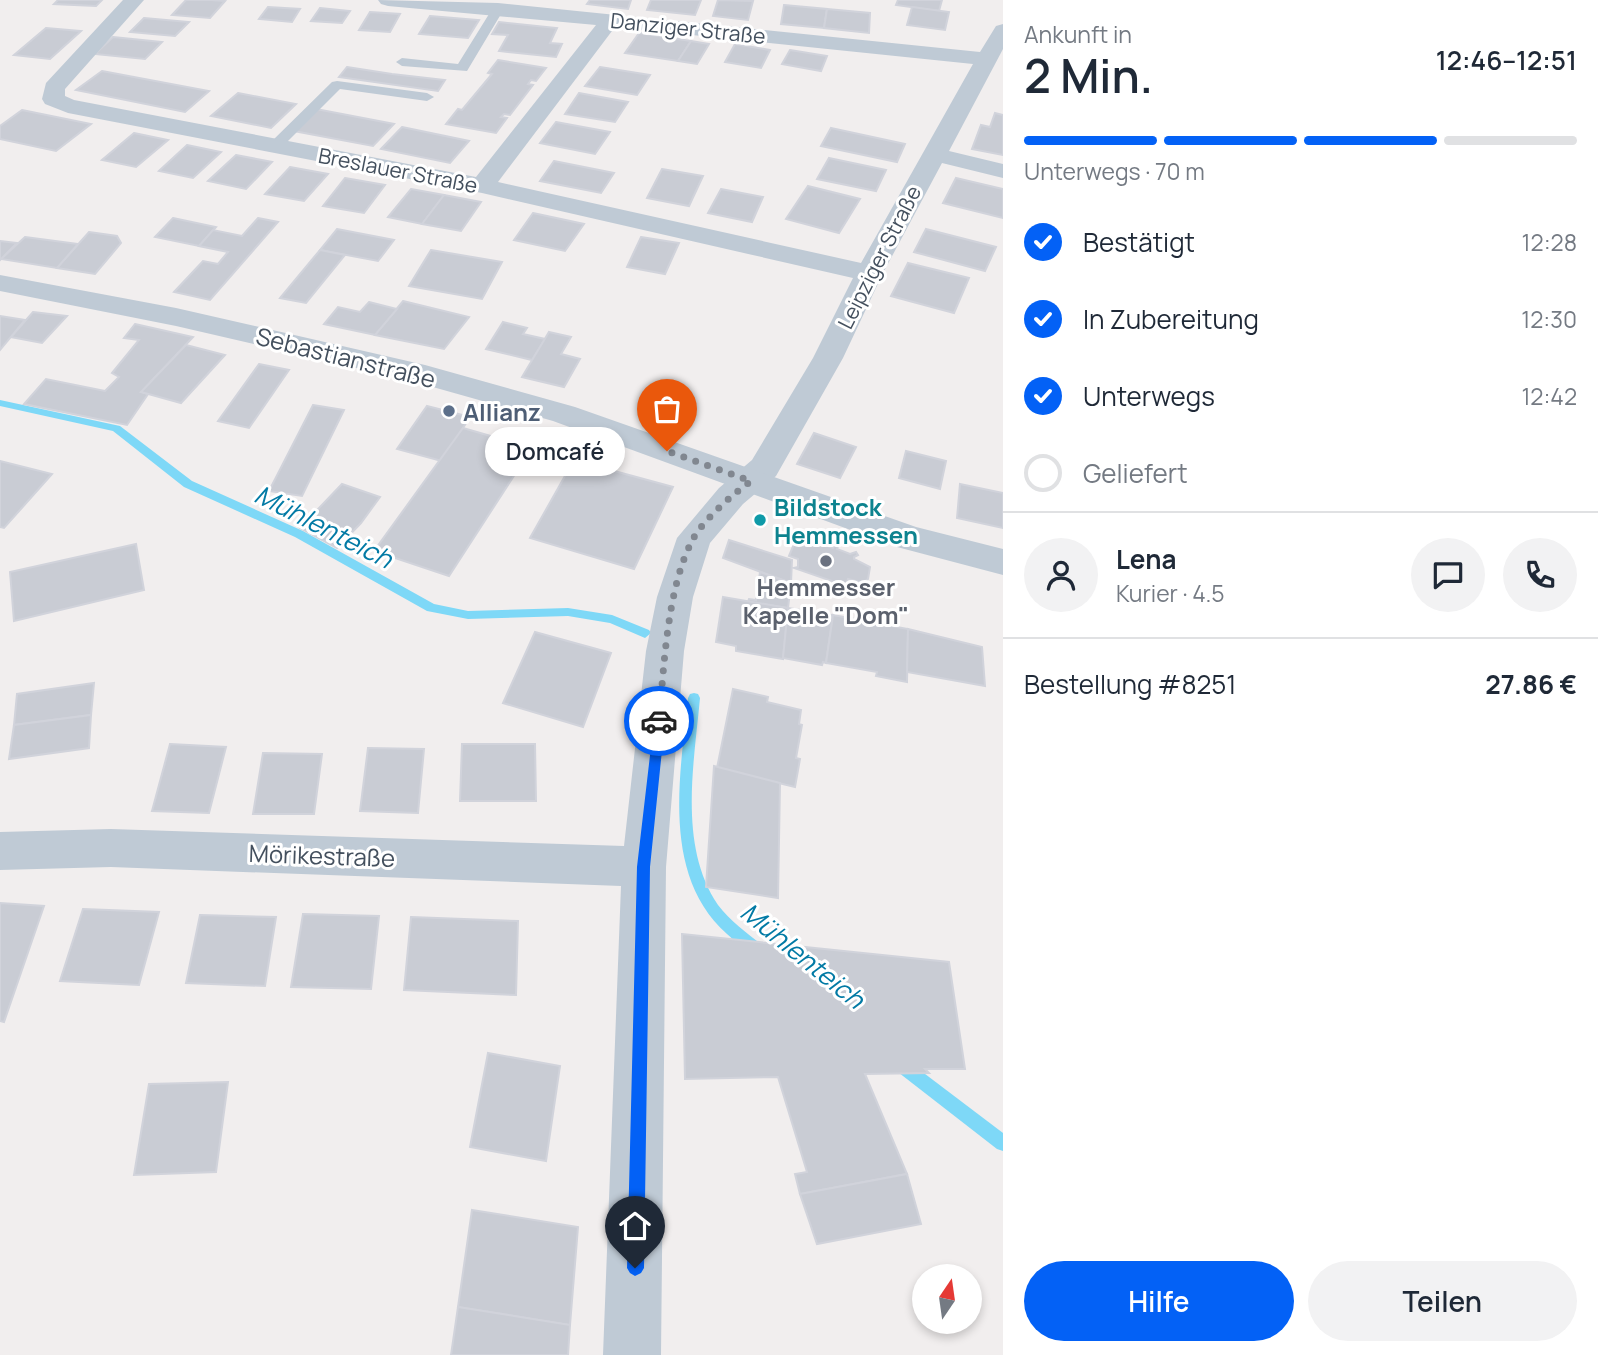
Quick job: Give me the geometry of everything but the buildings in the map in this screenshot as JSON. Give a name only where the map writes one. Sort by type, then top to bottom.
[{"type":"street","name":"Breslauer Straße","points":[[134,0],[54,88],[53,99],[68,106],[482,186],[869,273]]},
{"type":"street","name":"Danziger Straße","points":[[388,0],[987,59]]},
{"type":"street","points":[[482,186],[524,135],[610,20]]},
{"type":"street","name":"Leipziger Straße","points":[[632,1355],[643,867],[665,652],[675,597],[694,538],[731,496],[764,468],[828,358],[869,273],[1003,30]]},
{"type":"street","points":[[933,155],[1003,170]]},
{"type":"street","name":"Sebastianstraße","points":[[0,283],[176,317],[414,372],[564,414],[909,538],[1003,562]]},
{"type":"street","name":"Mörikestraße","points":[[0,851],[111,848],[643,867]]},
{"type":"lane","points":[[402,62],[462,68],[498,9]]},
{"type":"lane","points":[[275,146],[337,85],[427,97]]},
{"type":"waterway","name":"Mühlenteich","points":[[0,403],[116,428],[188,484],[299,534],[431,608],[468,615],[568,612],[612,619],[645,633]]},
{"type":"waterway","name":"Mühlenteich","points":[[694,698],[686,807],[692,861],[700,886],[713,909],[757,950]]},
{"type":"waterway","name":"Mühlenteich","points":[[900,1063],[1003,1143]]},
{"type":"way so far","points":[[659,721],[665,652],[675,597],[694,538],[731,496],[751,481],[667,451]]},
{"type":"place","name":"Allianz","points":[[449,411]]},
{"type":"place","name":"Domcafé","points":[[667,451]]},
{"type":"place","name":"Bildstock Hemmessen","points":[[760,520]]},
{"type":"place","name":"Hemmesser Kapelle \"Dom\"","points":[[826,561]]},
{"type":"route","points":[[635,1268],[643,867],[659,721]]}]
